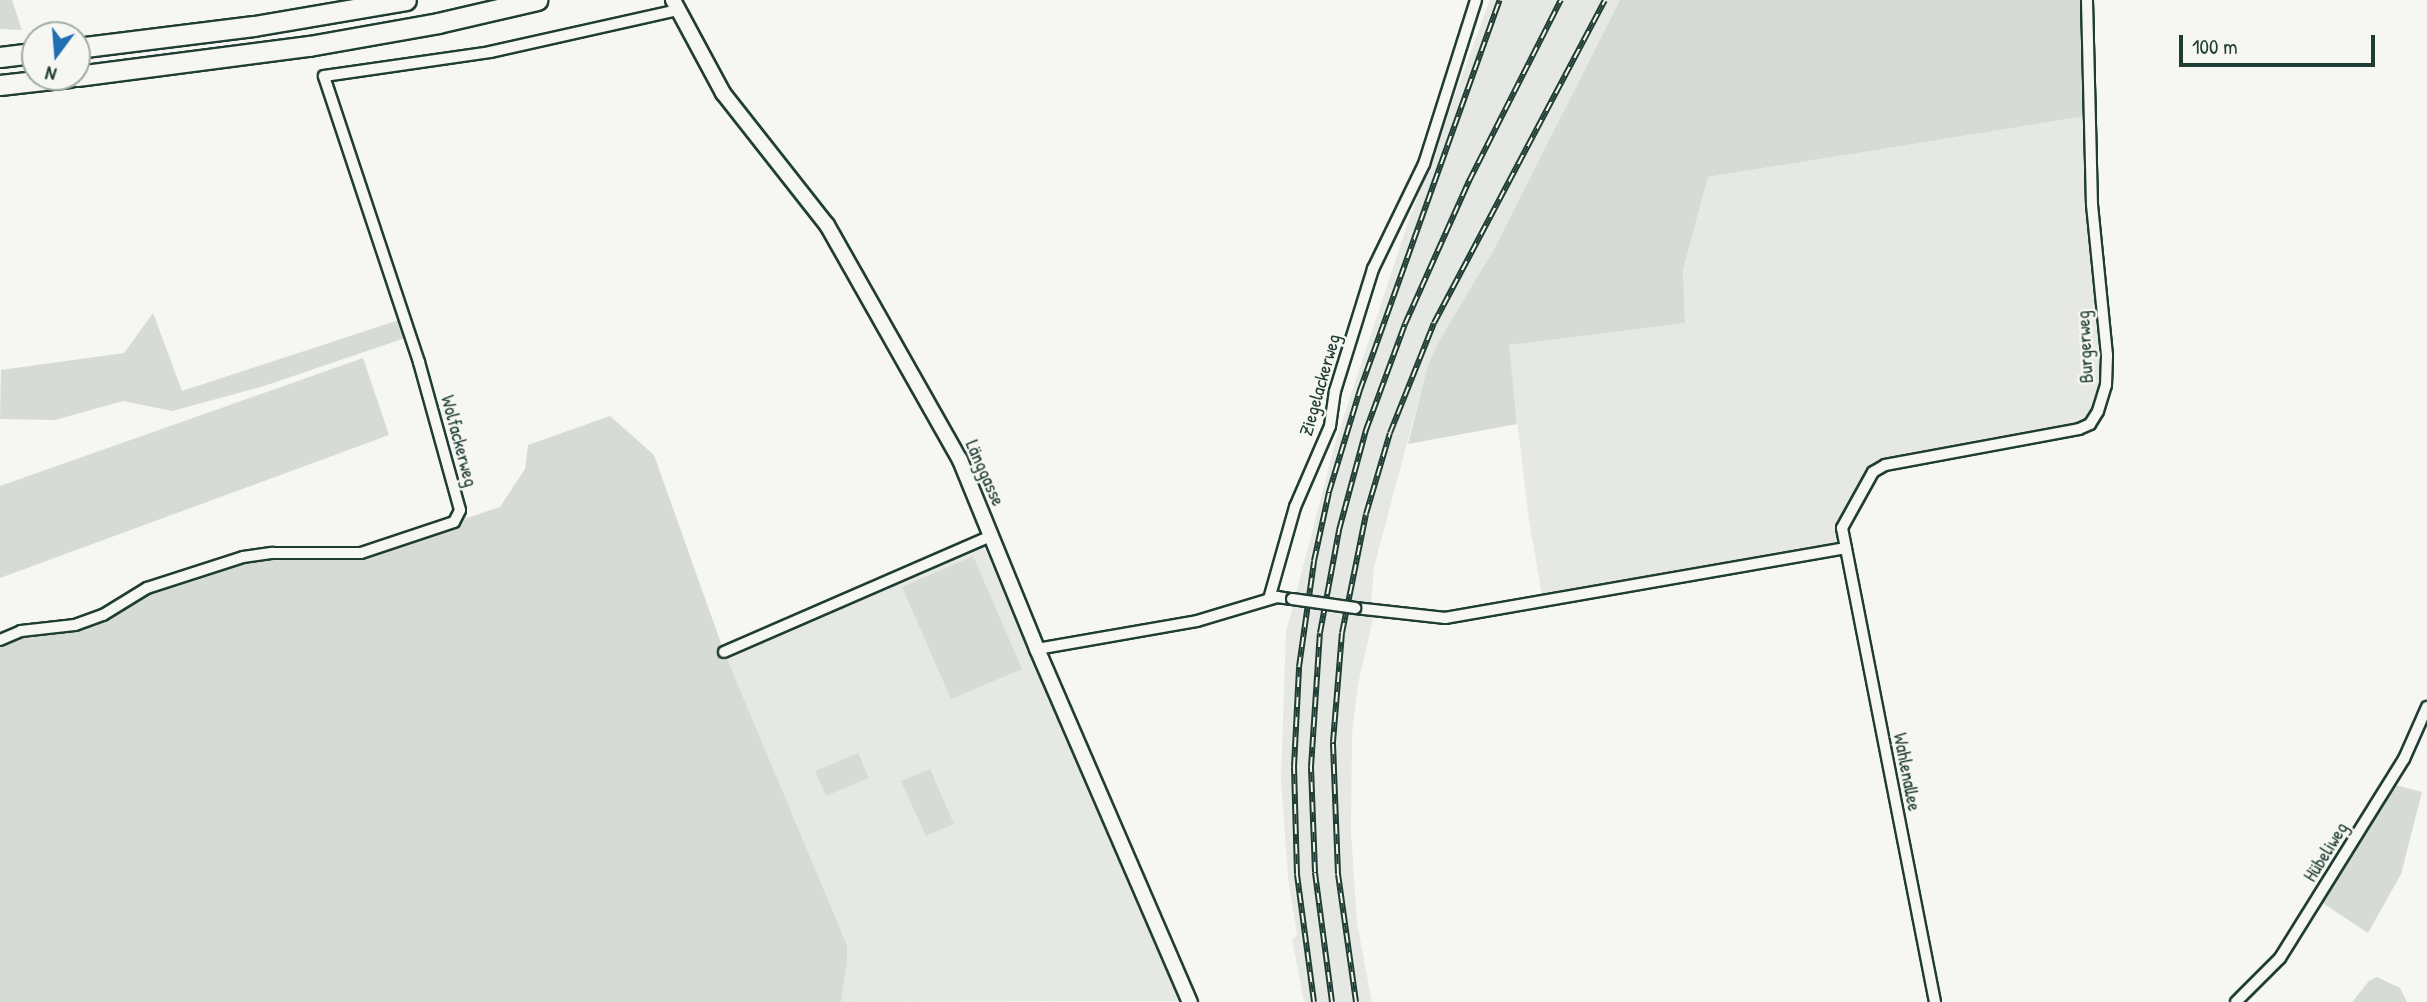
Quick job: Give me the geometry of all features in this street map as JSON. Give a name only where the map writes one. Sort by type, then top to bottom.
[{"type":"highway","points":[[91,46],[254,26],[406,0]]},
{"type":"highway","points":[[91,74],[309,46],[438,23],[537,0]]},
{"type":"highway","points":[[0,57],[21,55]]},
{"type":"highway","points":[[0,85],[21,83]]},
{"type":"street","name":"Ziegelackerweg","points":[[1269,599],[1295,507],[1330,426],[1335,391],[1373,269],[1424,163],[1476,0]]},
{"type":"street","name":"Burgerweg","points":[[1846,548],[1842,528],[1845,518],[1878,468],[1900,461],[2079,429],[2090,424],[2098,411],[2104,394],[2107,355],[2093,218],[2087,0]]},
{"type":"street","name":"Wolfackerweg","points":[[0,639],[21,631],[75,625],[103,615],[147,588],[243,557],[273,553],[361,553],[394,544],[458,519],[460,510],[419,362],[324,76],[504,49],[676,5]]},
{"type":"street","name":"Länggasse","points":[[676,5],[723,93],[827,225],[960,460],[1037,649],[1190,1002]]},
{"type":"street","points":[[724,652],[991,536]]},
{"type":"street","points":[[1037,649],[1198,621],[1269,599],[1292,599],[1446,618],[1846,548]]},
{"type":"street","name":"Wahlenallee","points":[[1846,548],[1935,1002]]},
{"type":"street","name":"Hübeliweg","points":[[2236,1002],[2280,958],[2404,759],[2427,707]]},
{"type":"shaded area","points":[[0,0],[12,0],[21,30],[0,29]]},
{"type":"shaded area","points":[[1490,0],[1620,0],[1493,251],[1427,368],[1374,567],[1371,605],[1375,611],[1358,684],[1352,735],[1351,833],[1357,923],[1372,1002],[1304,1002],[1292,939],[1297,935],[1288,878],[1281,780],[1286,632],[1336,440],[1407,225]]},
{"type":"shaded area","points":[[1620,0],[2082,0],[2085,116],[1708,177],[1683,270],[1685,323],[1509,345],[1517,424],[1408,444],[1427,368],[1438,343],[1493,251]]},
{"type":"shaded area","points":[[2091,114],[2107,371],[2090,424],[1885,465],[1848,513],[1846,548],[1543,601],[1529,520],[1508,345],[1685,323],[1683,270],[1708,177]]},
{"type":"shaded area","points":[[153,313],[182,391],[402,319],[408,337],[264,386],[172,411],[123,401],[55,420],[0,419],[1,370],[124,353]]},
{"type":"shaded area","points":[[363,358],[389,435],[0,578],[0,486]]},
{"type":"shaded area","points":[[610,416],[654,455],[723,649],[847,945],[841,1002],[0,1002],[0,640],[75,625],[147,588],[243,557],[361,553],[500,507],[525,469],[528,445]]},
{"type":"shaded area","points":[[975,538],[984,547],[1181,1001],[841,1002],[847,945],[723,649]]},
{"type":"shaded area","points":[[973,556],[1022,669],[951,699],[902,587]]},
{"type":"shaded area","points":[[858,753],[869,778],[826,796],[815,771]]},
{"type":"shaded area","points":[[930,769],[954,824],[926,836],[901,781]]},
{"type":"shaded area","points":[[2392,784],[2422,792],[2401,874],[2368,933],[2321,902]]},
{"type":"shaded area","points":[[2377,977],[2400,988],[2407,1002],[2352,1002],[2369,981]]},
{"type":"railway","points":[[1314,1002],[1297,874],[1294,767],[1299,667],[1314,561],[1329,492],[1360,390],[1500,0]]},
{"type":"railway","points":[[1332,1002],[1315,872],[1311,767],[1320,633],[1339,530],[1366,430],[1405,324],[1469,181],[1561,0]]},
{"type":"railway","points":[[1356,1002],[1338,874],[1333,742],[1342,633],[1366,514],[1390,433],[1434,323],[1605,0]]}]
